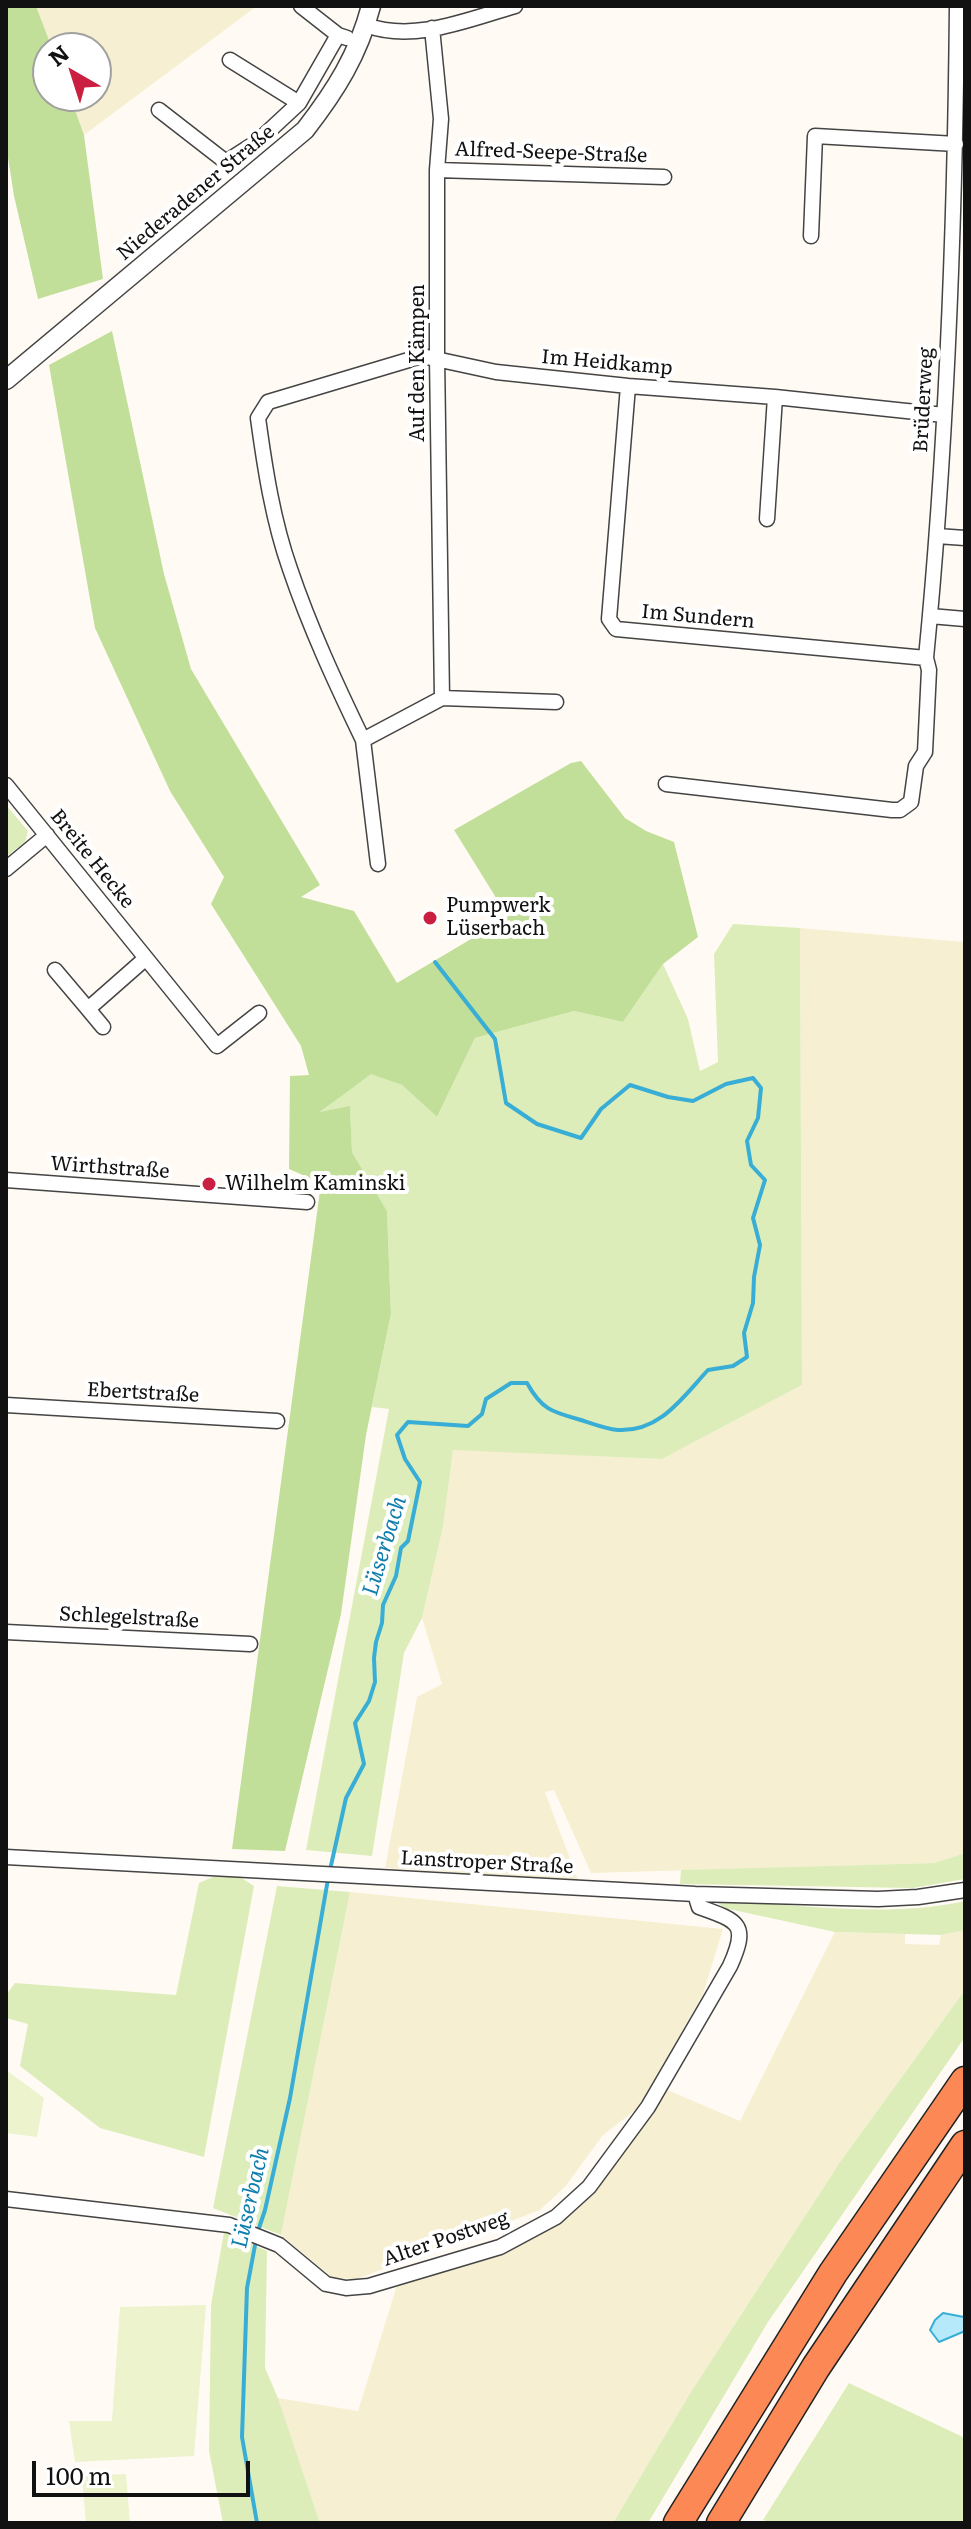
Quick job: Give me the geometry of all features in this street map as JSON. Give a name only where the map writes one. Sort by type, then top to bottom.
[{"type":"highway","points":[[678,2523],[833,2273],[965,2081]]},
{"type":"highway","points":[[721,2523],[816,2367],[965,2145]]},
{"type":"street","points":[[301,6],[338,35],[432,28],[515,6]]},
{"type":"street","name":"Niederadener Straße","points":[[6,380],[305,130],[338,87],[371,6]]},
{"type":"street","name":"Brüderweg","points":[[666,784],[892,810],[906,807],[911,802],[916,766],[925,752],[929,670],[926,658],[958,265],[957,6]]},
{"type":"street","name":"Auf den Kämpen","points":[[432,28],[441,119],[437,170],[437,357],[442,698]]},
{"type":"street","points":[[159,110],[226,162],[257,142],[299,103],[338,35]]},
{"type":"street","points":[[230,60],[299,103]]},
{"type":"street","points":[[811,236],[815,136],[956,144]]},
{"type":"street","name":"Alfred-Seepe-Straße","points":[[437,170],[664,177]]},
{"type":"street","points":[[378,864],[363,740],[319,645],[289,568],[268,486],[258,418],[268,402],[422,356],[437,357]]},
{"type":"street","name":"Im Heidkamp","points":[[437,357],[454,364],[496,372],[944,415]]},
{"type":"street","name":"Im Sundern","points":[[628,386],[609,619],[616,629],[926,658]]},
{"type":"street","points":[[767,519],[775,397]]},
{"type":"street","points":[[937,536],[965,538]]},
{"type":"street","points":[[930,616],[965,619]]},
{"type":"street","points":[[363,740],[442,698],[556,702]]},
{"type":"street","name":"Breite Hecke","points":[[6,785],[217,1046],[259,1013]]},
{"type":"street","points":[[6,869],[47,835]]},
{"type":"street","points":[[88,1009],[146,958]]},
{"type":"street","points":[[55,970],[103,1027]]},
{"type":"street","name":"Wirthstraße","points":[[6,1180],[307,1202]]},
{"type":"street","name":"Ebertstraße","points":[[6,1405],[277,1421]]},
{"type":"street","name":"Schlegelstraße","points":[[6,1632],[250,1644]]},
{"type":"street","name":"Lanstroper Straße","points":[[6,1857],[695,1894],[878,1899],[965,1890]]},
{"type":"street","name":"Alter Postweg","points":[[6,2199],[229,2225],[279,2245],[326,2284],[346,2288],[369,2286],[500,2247],[556,2217],[589,2187],[648,2107],[688,2041],[740,1944],[739,1930],[730,1918],[699,1907],[695,1894]]},
{"type":"shaded area","points":[[36,6],[257,6],[84,135],[76,112],[112,112],[112,32],[46,32]]},
{"type":"shaded area","points":[[800,928],[965,942],[965,1853],[934,1863],[591,1873],[554,1790],[545,1792],[578,1880],[385,1868],[417,1697],[442,1684],[422,1618],[443,1527],[453,1449],[662,1459],[802,1385]]},
{"type":"shaded area","points":[[350,1892],[723,1929],[703,1994],[638,2108],[603,2135],[565,2187],[540,2210],[357,2279],[333,2278],[281,2235]]},
{"type":"shaded area","points":[[965,1930],[965,1990],[840,2162],[689,2395],[613,2523],[320,2523],[278,2398],[358,2411],[398,2282],[475,2263],[544,2232],[585,2200],[665,2089],[740,2121],[835,1932],[905,1934],[905,1944],[939,1945],[941,1935]]},
{"type":"green space","points":[[6,6],[36,6],[46,32],[32,32],[32,112],[76,112],[84,135],[103,279],[38,299],[14,196],[6,145]]},
{"type":"green space","points":[[112,331],[164,574],[191,669],[320,885],[301,897],[354,911],[397,983],[508,917],[454,830],[571,763],[581,761],[625,818],[646,831],[674,842],[698,937],[663,964],[623,1022],[574,1011],[475,1038],[437,1117],[402,1085],[371,1074],[320,1112],[350,1106],[352,1152],[387,1211],[391,1314],[366,1435],[341,1614],[285,1851],[232,1849],[321,1183],[289,1169],[290,1076],[309,1075],[301,1046],[211,904],[224,877],[170,791],[95,628],[49,365]]},
{"type":"green space","points":[[6,805],[28,831],[25,842],[6,857]]},
{"type":"green space","points":[[733,924],[800,928],[802,1385],[662,1459],[453,1450],[443,1527],[422,1618],[404,1653],[372,1856],[306,1850],[389,1409],[372,1407],[391,1314],[387,1211],[352,1152],[350,1107],[318,1114],[370,1073],[402,1085],[437,1117],[475,1038],[574,1011],[623,1022],[663,964],[688,1019],[700,1071],[718,1062],[714,954]]},
{"type":"green space","points":[[965,1853],[965,1879],[913,1888],[680,1884],[681,1870],[934,1863]]},
{"type":"green space","points":[[229,1870],[254,1886],[204,2157],[100,2128],[20,2066],[28,2024],[6,2018],[6,1995],[15,1983],[176,1995],[199,1883]]},
{"type":"green space","points":[[277,1886],[350,1892],[281,2235],[213,2208]]},
{"type":"green space","points":[[965,1901],[965,1930],[941,1935],[835,1932],[724,1908],[718,1903],[876,1910]]},
{"type":"green space","points":[[965,1990],[965,2037],[768,2322],[648,2523],[613,2523],[689,2395],[840,2162]]},
{"type":"green space","points":[[6,2070],[44,2098],[37,2137],[6,2133]]},
{"type":"green space","points":[[224,2232],[267,2251],[265,2368],[320,2523],[223,2523],[209,2451],[211,2305]]},
{"type":"green space","points":[[206,2305],[194,2456],[75,2462],[69,2421],[112,2421],[120,2307]]},
{"type":"green space","points":[[849,2383],[965,2438],[965,2523],[774,2523],[763,2520]]},
{"type":"green space","points":[[126,2474],[130,2523],[86,2523],[82,2476]]},
{"type":"water","points":[[943,2313],[964,2317],[965,2331],[939,2342],[930,2330]]},
{"type":"waterway","name":"Lüserbach","points":[[330,1870],[346,1798],[364,1764],[355,1723],[369,1701],[375,1682],[374,1658],[383,1605],[396,1576],[401,1548],[408,1541],[420,1482],[405,1459],[397,1435],[408,1422],[468,1426],[482,1414],[486,1399],[511,1383],[527,1383],[538,1399],[555,1412],[604,1427],[633,1429],[658,1419],[679,1402],[708,1370],[733,1366],[747,1357],[744,1333],[753,1303],[760,1245],[753,1218],[765,1180],[751,1165],[747,1141],[758,1118],[761,1088],[753,1078],[726,1084],[693,1101],[630,1085],[601,1109],[581,1138],[537,1124],[506,1103],[495,1039],[435,962]]},
{"type":"waterway","name":"Lüserbach","points":[[258,2231],[290,2098],[328,1879]]},
{"type":"waterway","name":"Lüserbach","points":[[256,2240],[247,2288],[242,2437],[257,2523]]},
{"type":"place","name":"Pumpwerk Lüserbach","points":[[430,918]]},
{"type":"place","name":"Wilhelm Kaminski","points":[[209,1184]]}]
